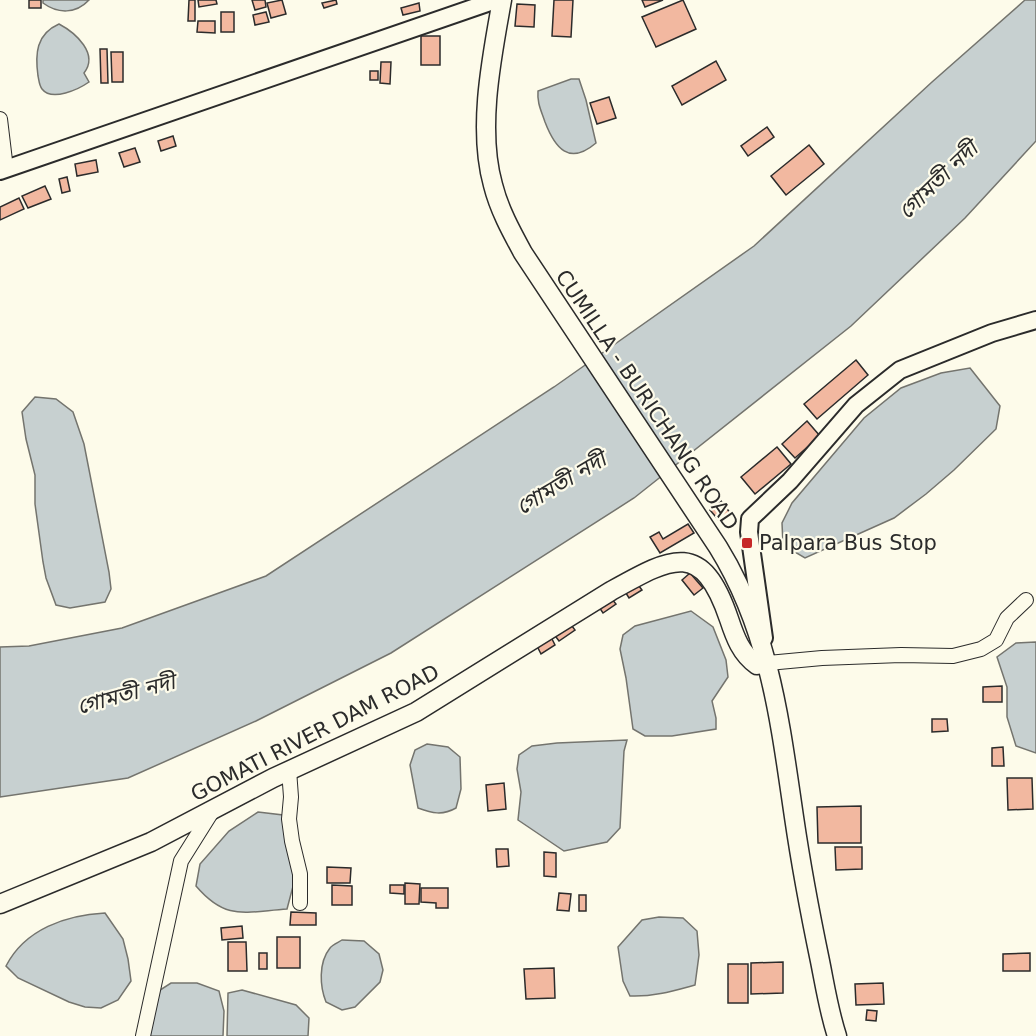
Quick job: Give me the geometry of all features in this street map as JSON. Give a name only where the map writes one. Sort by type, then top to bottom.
[{"type":"main road","name":"CUMILLA - BURICHANG ROAD","points":[[502,0],[488,83],[487,150],[492,183],[504,216],[523,253],[718,547],[736,576],[746,600],[768,663],[777,703],[803,878],[837,1036]]},
{"type":"main road","name":"GOMATI RIVER DAM ROAD","points":[[0,904],[151,842],[289,770],[416,712],[611,591],[642,573],[672,563],[685,561],[703,569],[717,588],[740,646],[750,660],[757,665],[768,663]]},
{"type":"street","points":[[0,119],[3,170],[496,0]]},
{"type":"street","points":[[1026,600],[1007,618],[996,640],[981,649],[953,656],[901,655],[768,663],[749,532],[750,519],[790,481],[856,405],[900,370],[992,333],[1036,320]]},
{"type":"street","points":[[289,770],[291,797],[289,819],[300,874],[300,903]]},
{"type":"street","points":[[143,1036],[181,861],[213,810]]},
{"type":"water","points":[[43,0],[89,0],[73,10],[61,11],[49,7],[43,3]]},
{"type":"water","name":"গোমতী নদী","points":[[1025,0],[1036,0],[1036,141],[965,218],[851,326],[634,498],[391,653],[256,721],[128,778],[0,797],[0,647],[29,646],[122,628],[266,576],[554,387],[754,246]]},
{"type":"water","points":[[59,24],[84,45],[89,59],[84,73],[89,82],[66,93],[52,94],[46,93],[40,86],[37,53],[41,39],[51,28]]},
{"type":"water","points":[[571,79],[579,79],[596,143],[578,153],[564,151],[558,146],[545,122],[538,99],[538,91]]},
{"type":"water","points":[[970,368],[1000,406],[996,429],[954,470],[894,518],[805,558],[783,545],[782,523],[792,503],[864,418],[901,388],[941,373]]},
{"type":"water","points":[[35,397],[56,399],[73,412],[84,444],[109,572],[111,589],[105,602],[70,608],[56,605],[46,578],[35,504],[35,475],[22,412]]},
{"type":"water","points":[[691,611],[713,627],[726,660],[728,677],[712,701],[716,729],[672,736],[645,736],[633,729],[620,649],[623,635],[635,626]]},
{"type":"water","points":[[1036,642],[1036,753],[1016,746],[1007,717],[1007,687],[997,657],[1016,643]]},
{"type":"water","points":[[627,740],[624,751],[620,828],[607,842],[564,851],[518,820],[521,792],[517,769],[519,755],[532,746]]},
{"type":"water","points":[[427,744],[448,747],[460,757],[461,789],[456,808],[442,813],[418,808],[410,765],[415,750]]},
{"type":"water","points":[[258,812],[283,815],[296,875],[287,909],[237,912],[217,905],[196,886],[200,864],[229,831]]},
{"type":"water","points":[[105,913],[123,939],[128,959],[131,981],[118,1000],[101,1008],[85,1007],[18,978],[6,966],[24,942],[48,926],[76,917]]},
{"type":"water","points":[[659,917],[683,918],[697,931],[699,955],[695,985],[655,995],[630,996],[623,981],[618,947],[642,920]]},
{"type":"water","points":[[342,940],[364,941],[379,954],[383,970],[380,982],[355,1007],[342,1010],[326,1002],[321,975],[326,954],[331,947]]},
{"type":"water","points":[[171,983],[197,983],[219,991],[224,1011],[223,1036],[147,1036],[157,992]]},
{"type":"water","points":[[242,990],[296,1005],[309,1018],[308,1036],[227,1036],[228,993]]},
{"type":"building","points":[[29,0],[41,0],[41,8],[29,8]]},
{"type":"building","points":[[189,0],[195,0],[195,21],[188,21]]},
{"type":"building","points":[[198,0],[216,0],[217,4],[199,7]]},
{"type":"building","points":[[252,0],[265,0],[266,7],[255,10]]},
{"type":"building","points":[[282,0],[286,14],[271,18],[267,3]]},
{"type":"building","points":[[336,0],[337,4],[324,8],[322,3]]},
{"type":"building","points":[[554,0],[573,0],[571,37],[552,36]]},
{"type":"building","points":[[642,0],[663,0],[645,7]]},
{"type":"building","points":[[683,0],[696,29],[656,47],[642,17]]},
{"type":"building","points":[[419,3],[420,11],[403,15],[401,8]]},
{"type":"building","points":[[517,4],[535,5],[534,27],[515,26]]},
{"type":"building","points":[[221,12],[234,12],[234,32],[221,32]]},
{"type":"building","points":[[266,12],[269,22],[255,25],[253,15]]},
{"type":"building","points":[[198,21],[215,21],[215,33],[197,32]]},
{"type":"building","points":[[421,36],[440,36],[440,65],[421,65]]},
{"type":"building","points":[[100,49],[107,49],[108,83],[101,83]]},
{"type":"building","points":[[111,52],[123,52],[123,82],[112,82]]},
{"type":"building","points":[[716,61],[726,80],[682,105],[672,86]]},
{"type":"building","points":[[381,62],[391,62],[390,84],[380,83]]},
{"type":"building","points":[[370,71],[378,71],[378,80],[370,80]]},
{"type":"building","points":[[609,97],[616,118],[597,124],[590,103]]},
{"type":"building","points":[[767,127],[774,137],[748,156],[741,146]]},
{"type":"building","points":[[173,136],[176,146],[161,151],[158,141]]},
{"type":"building","points":[[809,145],[824,164],[786,195],[771,176]]},
{"type":"building","points":[[135,148],[140,162],[124,167],[119,153]]},
{"type":"building","points":[[96,160],[98,172],[77,176],[75,164]]},
{"type":"building","points":[[67,177],[70,191],[62,193],[59,179]]},
{"type":"building","points":[[45,186],[51,199],[28,208],[22,196]]},
{"type":"building","points":[[19,198],[24,209],[0,220],[0,207]]},
{"type":"building","points":[[856,360],[868,375],[817,419],[804,404]]},
{"type":"building","points":[[807,421],[820,436],[795,458],[782,444]]},
{"type":"building","points":[[777,447],[791,464],[755,494],[741,477]]},
{"type":"building","points":[[721,501],[731,514],[721,523],[710,510]]},
{"type":"building","points":[[688,524],[694,533],[660,553],[650,537],[659,532],[663,539]]},
{"type":"building","points":[[690,573],[703,588],[694,595],[682,580]]},
{"type":"building","points":[[636,582],[642,590],[629,598],[624,590]]},
{"type":"building","points":[[611,598],[616,604],[603,613],[599,607]]},
{"type":"building","points":[[569,622],[575,630],[559,641],[553,633]]},
{"type":"building","points":[[551,637],[555,645],[541,654],[537,646]]},
{"type":"building","points":[[1002,686],[1002,702],[983,702],[983,687]]},
{"type":"building","points":[[932,719],[947,719],[948,731],[932,732]]},
{"type":"building","points":[[1003,747],[1004,766],[992,766],[992,748]]},
{"type":"building","points":[[1007,778],[1032,778],[1033,809],[1008,810]]},
{"type":"building","points":[[504,783],[506,809],[488,811],[486,785]]},
{"type":"building","points":[[861,806],[861,843],[818,843],[817,807]]},
{"type":"building","points":[[835,847],[862,847],[862,869],[836,870]]},
{"type":"building","points":[[496,849],[508,849],[509,866],[497,867]]},
{"type":"building","points":[[544,852],[556,853],[556,877],[544,876]]},
{"type":"building","points":[[327,867],[351,868],[350,883],[327,883]]},
{"type":"building","points":[[405,883],[420,884],[419,904],[405,904]]},
{"type":"building","points":[[332,885],[352,886],[352,905],[332,905]]},
{"type":"building","points":[[390,885],[404,885],[404,894],[390,893]]},
{"type":"building","points":[[421,888],[448,888],[448,908],[436,908],[436,903],[421,902]]},
{"type":"building","points":[[559,893],[571,894],[569,911],[557,910]]},
{"type":"building","points":[[579,895],[586,895],[586,911],[579,911]]},
{"type":"building","points":[[291,912],[316,913],[316,925],[290,925]]},
{"type":"building","points":[[242,926],[243,938],[222,940],[221,928]]},
{"type":"building","points":[[277,937],[300,937],[300,968],[277,968]]},
{"type":"building","points":[[228,942],[246,942],[247,971],[228,971]]},
{"type":"building","points":[[259,953],[267,953],[267,969],[259,969]]},
{"type":"building","points":[[1030,953],[1030,971],[1003,971],[1003,954]]},
{"type":"building","points":[[783,962],[783,993],[751,994],[751,963]]},
{"type":"building","points":[[728,964],[748,964],[748,1003],[728,1003]]},
{"type":"building","points":[[554,968],[555,998],[526,999],[524,969]]},
{"type":"building","points":[[883,983],[884,1004],[856,1005],[855,984]]},
{"type":"building","points":[[867,1010],[877,1011],[876,1021],[866,1020]]},
{"type":"place","name":"Palpara Bus Stop","points":[[747,543]]}]
